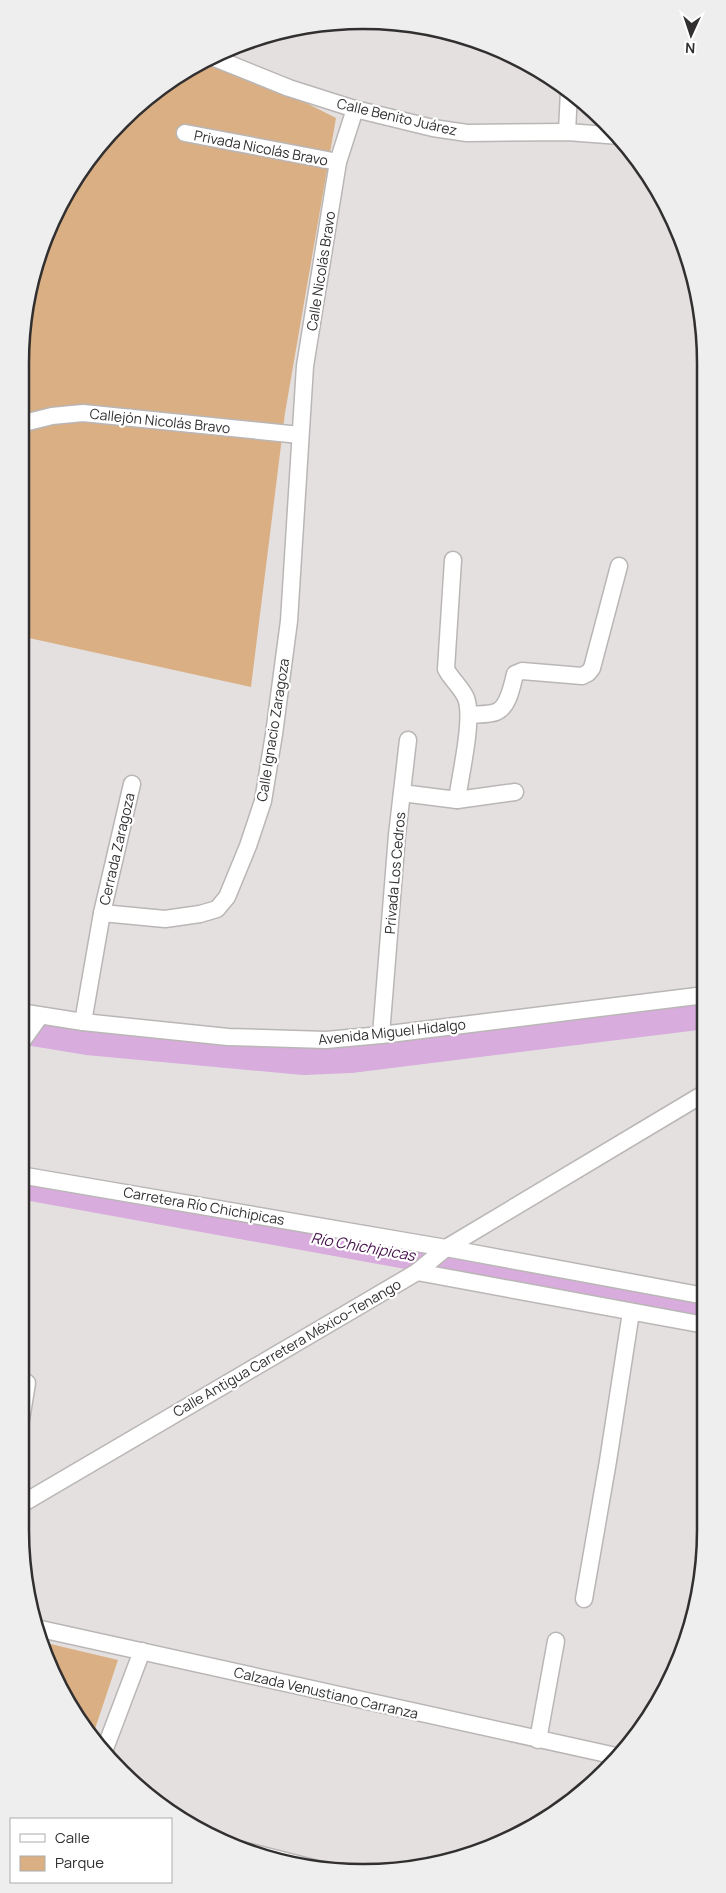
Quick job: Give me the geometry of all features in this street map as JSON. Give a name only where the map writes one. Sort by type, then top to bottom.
[{"type":"street","name":"Calle Benito Juárez","points":[[221,60],[289,88],[354,109],[434,128],[467,133],[567,132],[606,135]]},
{"type":"street","points":[[567,132],[569,100]]},
{"type":"street","name":"Calle Nicolás Bravo","points":[[300,435],[305,366],[338,162],[354,109]]},
{"type":"street","name":"Privada Nicolás Bravo","points":[[185,133],[338,162]]},
{"type":"street","name":"Callejón Nicolás Bravo","points":[[29,422],[52,416],[83,413],[300,435]]},
{"type":"street","name":"Calle Ignacio Zaragoza","points":[[102,914],[174,918],[217,909],[227,898],[248,846],[263,801],[274,734],[289,621],[300,435]]},
{"type":"street","points":[[453,560],[446,669],[452,681],[465,697],[469,715],[457,800]]},
{"type":"street","points":[[469,715],[497,712],[502,708],[506,703],[515,674],[522,671],[582,676],[588,673],[592,668],[620,566]]},
{"type":"street","points":[[402,793],[408,740]]},
{"type":"street","name":"Cerrada Zaragoza","points":[[102,914],[132,784]]},
{"type":"street","name":"Privada Los Cedros","points":[[381,1035],[402,793],[457,800],[515,792]]},
{"type":"street","points":[[83,1022],[102,914]]},
{"type":"street","name":"Avenida Miguel Hidalgo","points":[[29,1016],[38,1019],[228,1037],[326,1040],[381,1035],[697,996]]},
{"type":"street","points":[[29,1032],[38,1019]]},
{"type":"street","name":"Calle Antigua Carretera México-Tenango","points":[[29,1500],[422,1268],[445,1249],[697,1098]]},
{"type":"street","name":"Carretera Río Chichipicas","points":[[29,1177],[697,1295]]},
{"type":"street","points":[[422,1268],[631,1312],[697,1323]]},
{"type":"street","points":[[584,1599],[631,1312]]},
{"type":"street","name":"Calzada Venustiano Carranza","points":[[44,1630],[610,1755]]},
{"type":"street","points":[[538,1740],[556,1641]]},
{"type":"street","points":[[107,1744],[142,1651]]},
{"type":"green space","points":[[221,60],[336,118],[285,413],[251,687],[29,638],[29,341],[35,298],[46,256],[63,215],[85,177],[112,143],[143,112],[177,85]]},
{"type":"green space","points":[[48,1643],[118,1660],[95,1729],[85,1716],[63,1678]]},
{"type":"waterway","points":[[29,1031],[87,1041],[304,1061],[350,1059],[697,1016]]},
{"type":"waterway","name":"Río Chichipicas","points":[[29,1187],[697,1308]]}]
